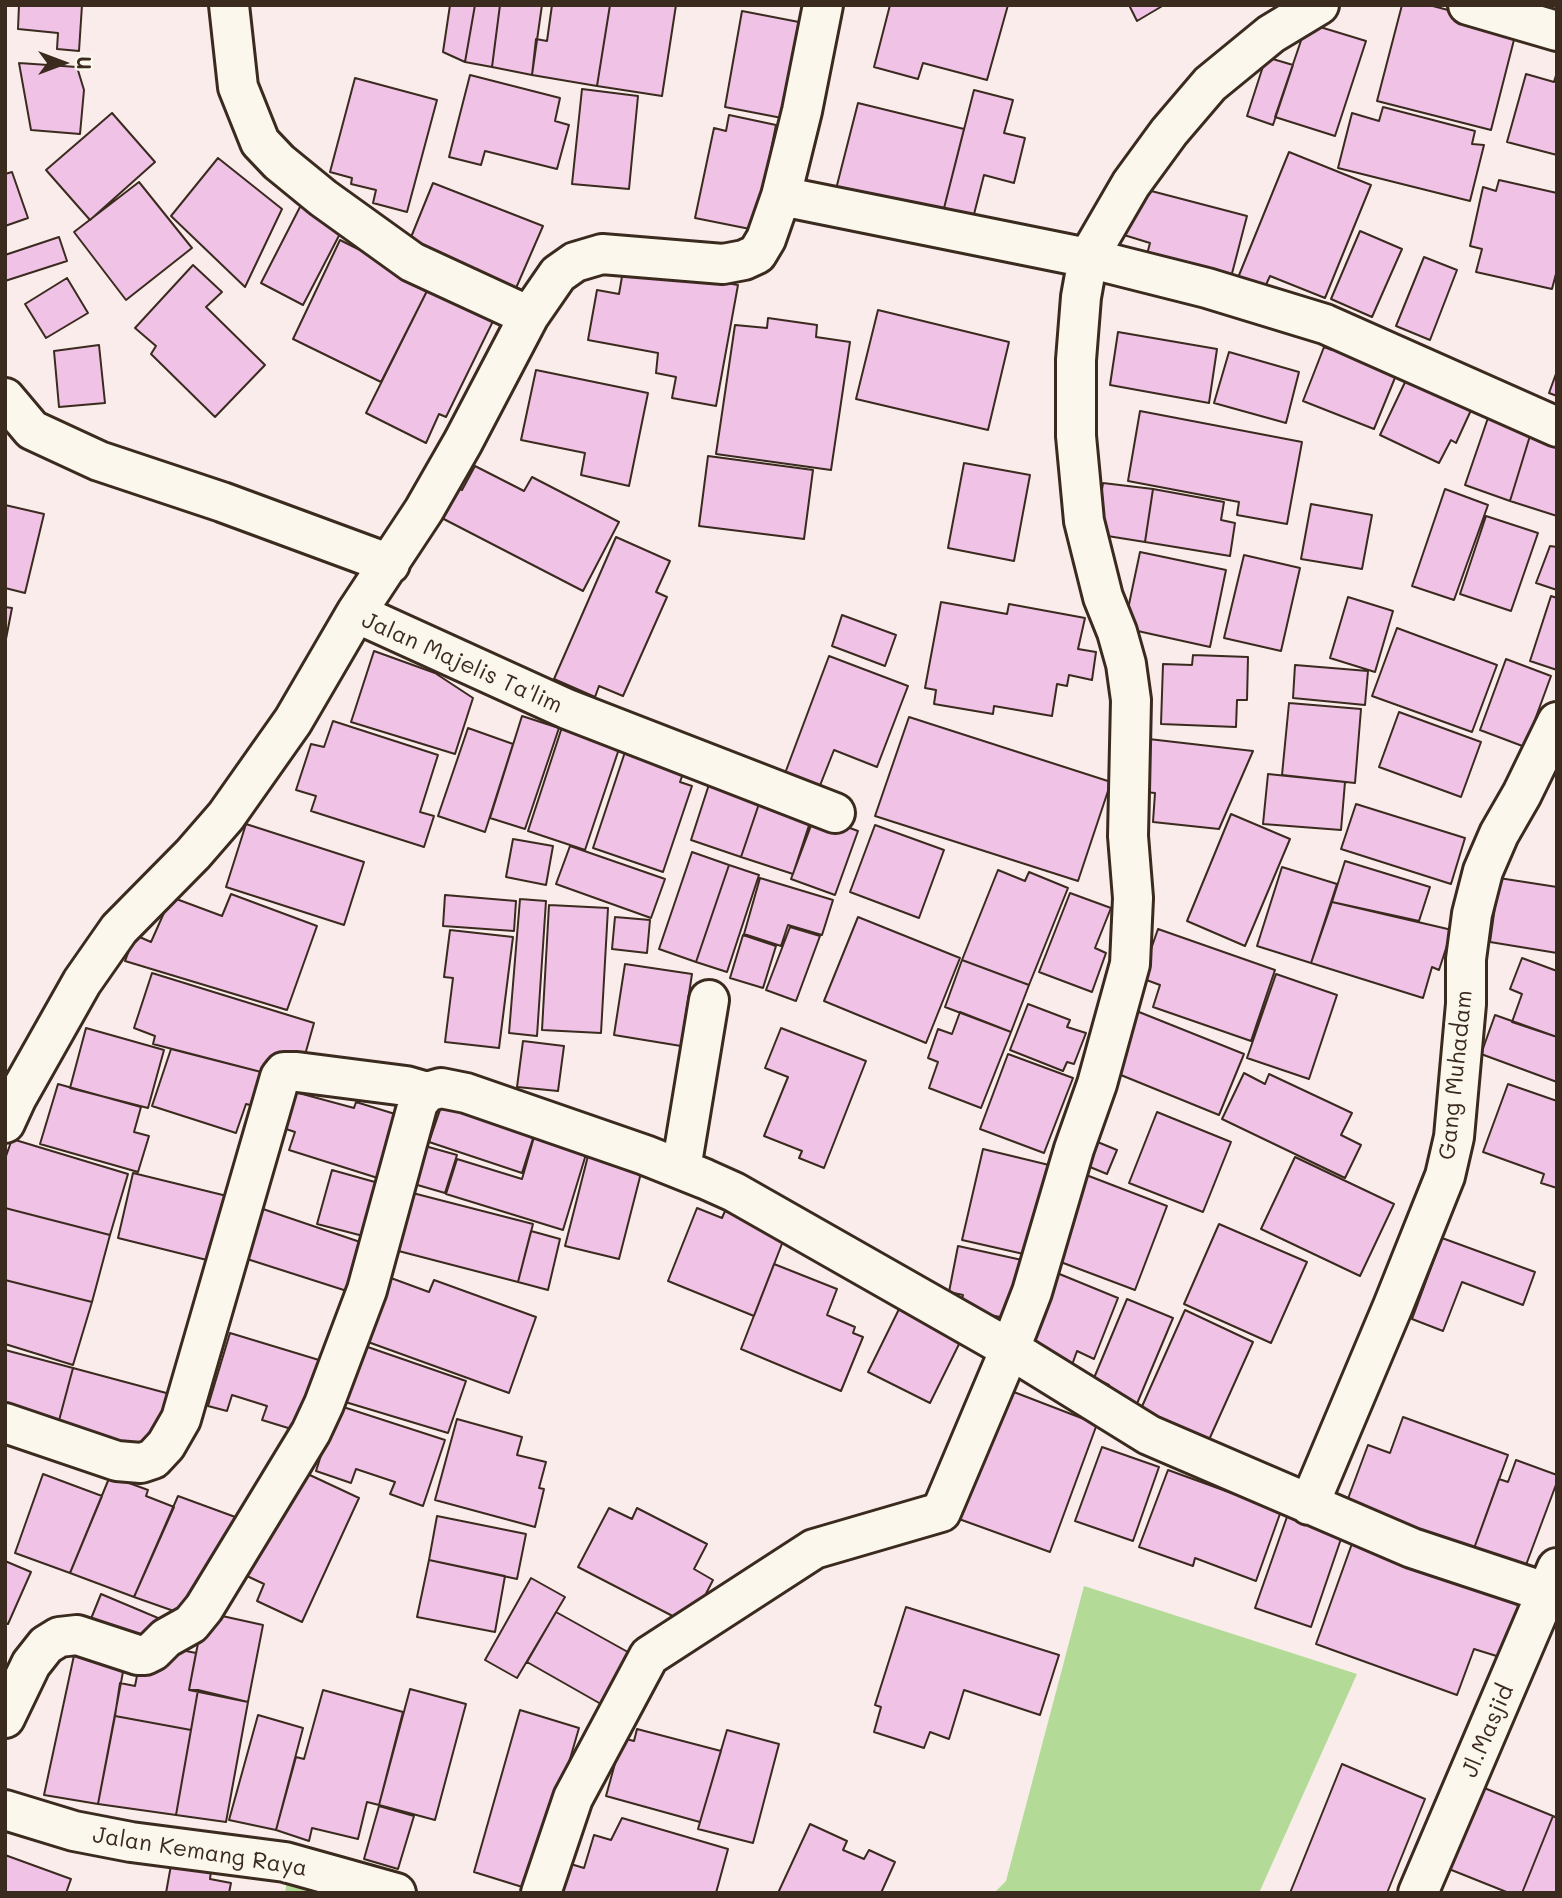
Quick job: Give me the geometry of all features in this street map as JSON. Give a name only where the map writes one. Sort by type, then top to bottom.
[{"type":"street","points":[[229,5],[237,87],[260,142],[323,198],[412,262],[529,316]]},
{"type":"street","points":[[356,613],[424,510],[529,316],[558,274],[575,262],[602,254],[723,264],[757,254],[766,239],[781,196],[802,111],[823,5]]},
{"type":"street","points":[[541,1893],[573,1798],[649,1656],[814,1549],[941,1512],[1010,1349],[1032,1292],[1073,1149],[1097,1084],[1130,964],[1133,898],[1128,836],[1131,700],[1126,664],[1103,597],[1084,521],[1076,436],[1076,360],[1081,297],[1088,258],[1131,184],[1169,132],[1210,83],[1271,34],[1319,5]]},
{"type":"street","points":[[1468,5],[1557,31]]},
{"type":"street","points":[[781,196],[1088,258],[1207,288],[1325,324],[1557,427]]},
{"type":"street","points":[[5,398],[32,430],[99,461],[222,502],[390,564]]},
{"type":"street","name":"Jalan Majelis Ta'lim","points":[[5,1123],[82,982],[120,929],[193,854],[249,785],[293,721],[356,613],[567,709],[835,813]]},
{"type":"street","name":"Gang Muhadam","points":[[1309,1505],[1445,1176],[1454,1137],[1466,1004],[1466,959],[1472,914],[1483,871],[1499,834],[1557,722]]},
{"type":"street","points":[[681,1169],[709,1000]]},
{"type":"street","points":[[5,1423],[117,1461],[141,1463],[153,1459],[166,1445],[181,1419],[280,1077],[284,1072],[297,1072],[406,1086],[427,1092],[441,1088],[466,1093],[681,1169],[734,1192],[1010,1349],[1149,1435],[1412,1548],[1552,1581]]},
{"type":"street","points":[[5,1718],[31,1664],[46,1645],[60,1637],[77,1635],[145,1655],[166,1638],[191,1624],[204,1608],[311,1432],[324,1404],[367,1290],[418,1103],[427,1092]]},
{"type":"street","name":"Jl.Masjid","points":[[1418,1893],[1544,1633],[1552,1581]]},
{"type":"street","name":"Jalan Kemang Raya","points":[[5,1810],[74,1831],[131,1842],[285,1862],[396,1893]]},
{"type":"green space","points":[[1084,1586],[1357,1674],[1259,1893],[994,1893],[1006,1881]]},
{"type":"green space","points":[[287,1880],[318,1893],[285,1893]]},
{"type":"building","points":[[19,5],[82,5],[79,51],[57,49],[58,33],[18,29]]},
{"type":"building","points":[[450,5],[475,5],[465,62],[443,52]]},
{"type":"building","points":[[475,5],[500,5],[492,67],[465,62]]},
{"type":"building","points":[[500,5],[542,5],[532,75],[492,67]]},
{"type":"building","points":[[552,5],[610,5],[597,86],[532,75],[536,39],[547,41]]},
{"type":"building","points":[[610,5],[676,5],[662,96],[597,86]]},
{"type":"building","points":[[890,5],[1008,5],[987,80],[923,63],[918,79],[874,67]]},
{"type":"building","points":[[1129,5],[1164,5],[1137,21]]},
{"type":"building","points":[[1402,5],[1429,5],[1517,28],[1491,130],[1377,101]]},
{"type":"building","points":[[742,11],[804,23],[787,119],[725,107]]},
{"type":"building","points":[[1307,23],[1366,41],[1335,136],[1275,117]]},
{"type":"building","points":[[1266,57],[1293,65],[1273,125],[1247,116]]},
{"type":"building","points":[[19,63],[77,67],[84,90],[80,134],[31,130]]},
{"type":"building","points":[[1557,72],[1557,155],[1507,142],[1526,74],[1554,82]]},
{"type":"building","points":[[470,75],[560,98],[555,121],[569,125],[557,169],[485,151],[481,165],[449,157]]},
{"type":"building","points":[[355,78],[437,100],[407,212],[373,203],[376,190],[351,184],[352,178],[330,172]]},
{"type":"building","points":[[582,89],[638,96],[629,189],[572,184]]},
{"type":"building","points":[[974,90],[1013,100],[1004,133],[1025,138],[1014,183],[984,175],[971,226],[941,220]]},
{"type":"building","points":[[858,103],[964,129],[941,220],[835,193]]},
{"type":"building","points":[[1383,107],[1475,131],[1472,144],[1484,145],[1470,201],[1338,168],[1352,113],[1379,121]]},
{"type":"building","points":[[112,113],[155,162],[90,220],[46,170]]},
{"type":"building","points":[[729,115],[776,125],[755,230],[695,218],[714,128],[726,131]]},
{"type":"building","points":[[1289,152],[1371,185],[1325,298],[1270,276],[1259,300],[1233,290]]},
{"type":"building","points":[[218,158],[282,209],[245,287],[171,216]]},
{"type":"building","points":[[12,172],[28,218],[5,226],[5,174]]},
{"type":"building","points":[[1499,180],[1557,193],[1557,270],[1552,289],[1476,272],[1482,249],[1470,246],[1483,187],[1496,191]]},
{"type":"building","points":[[139,182],[192,248],[126,300],[74,232]]},
{"type":"building","points":[[433,183],[543,226],[513,295],[405,252]]},
{"type":"building","points":[[1136,187],[1247,216],[1230,281],[1146,258],[1150,243],[1124,235]]},
{"type":"building","points":[[301,205],[344,226],[303,305],[261,283]]},
{"type":"building","points":[[1360,231],[1402,249],[1372,317],[1331,299]]},
{"type":"building","points":[[59,237],[67,261],[5,281],[5,255]]},
{"type":"building","points":[[340,240],[430,285],[381,382],[293,339]]},
{"type":"building","points":[[1424,257],[1457,270],[1430,340],[1396,326]]},
{"type":"building","points":[[193,265],[222,292],[206,307],[265,365],[215,417],[151,354],[156,346],[135,328]]},
{"type":"building","points":[[624,265],[738,285],[716,406],[672,398],[676,377],[656,373],[658,353],[588,340],[597,290],[619,294]]},
{"type":"building","points":[[67,278],[88,313],[46,338],[25,304]]},
{"type":"building","points":[[430,285],[496,315],[446,417],[439,414],[426,443],[366,413]]},
{"type":"building","points":[[878,310],[1009,342],[988,430],[856,399]]},
{"type":"building","points":[[768,318],[817,325],[816,337],[850,342],[831,470],[716,454],[735,325],[767,328]]},
{"type":"building","points":[[1118,332],[1217,349],[1209,403],[1110,385]]},
{"type":"building","points":[[1335,343],[1399,368],[1374,429],[1303,401],[1324,347],[1332,350]]},
{"type":"building","points":[[99,345],[105,403],[59,407],[54,351]]},
{"type":"building","points":[[1229,352],[1299,372],[1286,423],[1214,403]]},
{"type":"building","points":[[536,370],[648,393],[629,486],[581,475],[585,453],[521,440]]},
{"type":"building","points":[[1557,371],[1557,396],[1549,393]]},
{"type":"building","points":[[1407,378],[1472,408],[1456,443],[1451,440],[1439,463],[1380,435]]},
{"type":"building","points":[[1140,411],[1302,442],[1287,524],[1237,515],[1239,502],[1128,481]]},
{"type":"building","points":[[1490,412],[1533,426],[1510,501],[1465,485]]},
{"type":"building","points":[[1533,426],[1557,436],[1557,516],[1510,501]]},
{"type":"building","points":[[708,456],[813,470],[804,539],[699,526]]},
{"type":"building","points":[[964,463],[1030,475],[1014,561],[948,548]]},
{"type":"building","points":[[475,466],[524,491],[532,477],[619,522],[583,591],[436,515],[451,485],[462,490]]},
{"type":"building","points":[[1103,483],[1153,489],[1145,542],[1095,534]]},
{"type":"building","points":[[1153,489],[1224,502],[1221,520],[1235,523],[1230,556],[1145,542]]},
{"type":"building","points":[[1445,489],[1488,505],[1454,600],[1412,586]]},
{"type":"building","points":[[1311,504],[1372,515],[1362,569],[1301,559]]},
{"type":"building","points":[[5,505],[44,514],[25,593],[5,588]]},
{"type":"building","points":[[1486,516],[1538,533],[1511,611],[1460,594]]},
{"type":"building","points":[[616,537],[670,561],[656,592],[667,597],[623,696],[599,686],[595,697],[554,679]]},
{"type":"building","points":[[1550,546],[1557,547],[1557,590],[1536,583]]},
{"type":"building","points":[[1140,552],[1226,570],[1210,647],[1124,628]]},
{"type":"building","points":[[1244,555],[1300,568],[1281,651],[1224,638]]},
{"type":"building","points":[[1551,596],[1557,598],[1557,670],[1530,661]]},
{"type":"building","points":[[1348,597],[1393,611],[1375,672],[1330,658]]},
{"type":"building","points":[[941,602],[1007,614],[1009,604],[1085,618],[1078,649],[1096,652],[1092,680],[1069,675],[1067,686],[1057,684],[1052,716],[994,706],[993,714],[934,704],[936,690],[925,688]]},
{"type":"building","points":[[5,607],[12,608],[5,644]]},
{"type":"building","points":[[842,615],[896,635],[885,666],[832,646]]},
{"type":"building","points":[[1397,628],[1497,665],[1472,732],[1372,696]]},
{"type":"building","points":[[374,651],[435,673],[473,698],[455,754],[351,722]]},
{"type":"building","points":[[1193,655],[1248,657],[1247,700],[1237,700],[1236,727],[1161,724],[1163,664],[1192,665]]},
{"type":"building","points":[[829,656],[908,686],[877,767],[834,750],[819,788],[784,776]]},
{"type":"building","points":[[1506,659],[1551,676],[1525,747],[1480,730]]},
{"type":"building","points":[[1295,665],[1368,671],[1365,705],[1293,698]]},
{"type":"building","points":[[1289,703],[1361,709],[1355,783],[1282,775]]},
{"type":"building","points":[[1399,712],[1481,742],[1461,797],[1379,767]]},
{"type":"building","points":[[522,716],[559,728],[525,829],[490,818]]},
{"type":"building","points":[[909,717],[1111,782],[1078,881],[875,816]]},
{"type":"building","points":[[565,718],[623,737],[585,850],[528,831]]},
{"type":"building","points":[[333,721],[438,755],[420,812],[434,816],[424,847],[311,811],[316,796],[296,790],[311,744],[324,747]]},
{"type":"building","points":[[468,728],[513,744],[485,832],[438,816]]},
{"type":"building","points":[[1140,738],[1253,751],[1219,829],[1153,822],[1155,793],[1134,791]]},
{"type":"building","points":[[627,746],[686,765],[680,782],[692,786],[663,872],[593,848]]},
{"type":"building","points":[[713,772],[764,789],[741,857],[691,840]]},
{"type":"building","points":[[1268,774],[1345,782],[1341,830],[1263,824]]},
{"type":"building","points":[[764,789],[815,807],[793,874],[741,857]]},
{"type":"building","points":[[1356,804],[1465,838],[1451,884],[1341,849]]},
{"type":"building","points":[[1231,814],[1290,839],[1245,946],[1187,921]]},
{"type":"building","points":[[815,815],[858,831],[835,895],[791,879]]},
{"type":"building","points":[[246,824],[364,862],[344,925],[226,887]]},
{"type":"building","points":[[875,825],[944,850],[919,918],[850,892]]},
{"type":"building","points":[[513,839],[553,846],[546,885],[506,877]]},
{"type":"building","points":[[570,846],[665,879],[651,918],[556,884]]},
{"type":"building","points":[[692,852],[729,865],[696,962],[659,949]]},
{"type":"building","points":[[1345,861],[1430,887],[1419,921],[1332,902]]},
{"type":"building","points":[[729,865],[759,875],[727,972],[696,962]]},
{"type":"building","points":[[1282,867],[1337,884],[1311,963],[1257,946]]},
{"type":"building","points":[[998,870],[1025,881],[1029,872],[1068,888],[1029,985],[962,960]]},
{"type":"building","points":[[760,878],[833,900],[822,935],[788,925],[781,946],[744,934]]},
{"type":"building","points":[[1499,878],[1557,887],[1557,953],[1490,942]]},
{"type":"building","points":[[1070,893],[1111,908],[1095,948],[1106,953],[1092,992],[1039,972]]},
{"type":"building","points":[[231,894],[317,926],[287,1010],[125,961],[135,935],[151,942],[171,897],[222,916]]},
{"type":"building","points":[[445,895],[516,901],[514,931],[443,926]]},
{"type":"building","points":[[520,899],[546,901],[537,1036],[509,1033]]},
{"type":"building","points":[[1332,902],[1452,930],[1439,970],[1432,967],[1423,998],[1311,963]]},
{"type":"building","points":[[549,905],[608,908],[601,1033],[542,1030]]},
{"type":"building","points":[[615,917],[650,920],[647,953],[612,949]]},
{"type":"building","points":[[858,917],[960,958],[926,1043],[824,1001]]},
{"type":"building","points":[[790,927],[820,936],[796,1001],[766,990]]},
{"type":"building","points":[[1158,929],[1275,970],[1251,1041],[1153,1007],[1160,985],[1141,978]]},
{"type":"building","points":[[450,930],[513,937],[499,1048],[445,1042],[453,978],[444,977]]},
{"type":"building","points":[[743,935],[776,946],[763,988],[730,978]]},
{"type":"building","points":[[1522,958],[1557,971],[1557,1037],[1512,1022],[1522,994],[1510,989]]},
{"type":"building","points":[[962,960],[1029,985],[1011,1032],[945,1007]]},
{"type":"building","points":[[625,964],[692,974],[681,1046],[614,1035]]},
{"type":"building","points":[[152,973],[314,1023],[301,1069],[265,1073],[153,1044],[155,1036],[134,1028]]},
{"type":"building","points":[[1276,974],[1337,995],[1309,1079],[1247,1058]]},
{"type":"building","points":[[1028,1004],[1070,1020],[1067,1027],[1086,1033],[1074,1064],[1067,1062],[1063,1071],[1010,1050]]},
{"type":"building","points":[[1134,1010],[1244,1054],[1219,1115],[1111,1071]]},
{"type":"building","points":[[960,1012],[1011,1032],[981,1108],[929,1088],[938,1062],[928,1058],[938,1029],[952,1034]]},
{"type":"building","points":[[1495,1015],[1557,1037],[1557,1082],[1481,1054]]},
{"type":"building","points":[[86,1028],[164,1050],[148,1108],[70,1088]]},
{"type":"building","points":[[781,1028],[866,1061],[824,1168],[799,1158],[802,1151],[764,1136],[788,1077],[765,1068]]},
{"type":"building","points":[[523,1041],[564,1046],[558,1091],[517,1087]]},
{"type":"building","points":[[171,1049],[265,1073],[254,1106],[246,1104],[236,1133],[152,1106]]},
{"type":"building","points":[[1008,1054],[1073,1078],[1044,1153],[980,1129]]},
{"type":"building","points":[[1244,1073],[1265,1084],[1269,1074],[1352,1113],[1341,1135],[1361,1145],[1345,1178],[1222,1119]]},
{"type":"building","points":[[58,1084],[141,1107],[134,1132],[149,1136],[138,1172],[40,1144]]},
{"type":"building","points":[[1508,1084],[1557,1101],[1557,1188],[1541,1183],[1544,1174],[1483,1152]]},
{"type":"building","points":[[295,1092],[354,1108],[356,1102],[395,1114],[387,1138],[397,1141],[384,1180],[289,1150],[295,1132],[283,1128]]},
{"type":"building","points":[[441,1107],[536,1129],[522,1173],[429,1142]]},
{"type":"building","points":[[1157,1112],[1231,1142],[1203,1212],[1129,1183]]},
{"type":"building","points":[[536,1130],[587,1151],[563,1230],[446,1194],[457,1159],[522,1179]]},
{"type":"building","points":[[1083,1136],[1117,1150],[1107,1174],[1073,1160]]},
{"type":"building","points":[[12,1139],[128,1174],[110,1235],[5,1208],[5,1159]]},
{"type":"building","points":[[425,1146],[457,1155],[445,1193],[414,1184]]},
{"type":"building","points":[[590,1148],[623,1155],[620,1168],[641,1173],[619,1259],[565,1246]]},
{"type":"building","points":[[983,1149],[1049,1165],[1028,1255],[962,1240]]},
{"type":"building","points":[[1295,1157],[1394,1204],[1360,1276],[1261,1229]]},
{"type":"building","points":[[332,1170],[382,1184],[367,1237],[317,1224]]},
{"type":"building","points":[[133,1173],[227,1196],[211,1261],[118,1238]]},
{"type":"building","points":[[1081,1173],[1167,1206],[1135,1290],[1050,1258]]},
{"type":"building","points":[[401,1190],[533,1224],[518,1282],[387,1248]]},
{"type":"building","points":[[5,1208],[110,1235],[92,1302],[5,1280]]},
{"type":"building","points":[[260,1208],[366,1244],[350,1292],[244,1258]]},
{"type":"building","points":[[697,1208],[722,1218],[725,1211],[785,1236],[754,1316],[668,1281]]},
{"type":"building","points":[[1219,1224],[1307,1262],[1271,1343],[1184,1304]]},
{"type":"building","points":[[531,1231],[560,1239],[548,1290],[518,1282]]},
{"type":"building","points":[[1442,1238],[1535,1272],[1523,1305],[1462,1282],[1443,1331],[1412,1319]]},
{"type":"building","points":[[958,1246],[1022,1260],[1010,1319],[960,1309],[963,1295],[949,1292]]},
{"type":"building","points":[[774,1264],[837,1289],[827,1315],[855,1327],[853,1333],[863,1337],[841,1391],[741,1349]]},
{"type":"building","points":[[1057,1273],[1118,1298],[1094,1359],[1077,1351],[1072,1365],[1027,1347]]},
{"type":"building","points":[[380,1274],[429,1292],[434,1280],[536,1317],[509,1393],[357,1338]]},
{"type":"building","points":[[5,1280],[92,1302],[73,1365],[5,1344]]},
{"type":"building","points":[[1127,1299],[1173,1318],[1136,1406],[1106,1392],[1109,1385],[1094,1378]]},
{"type":"building","points":[[903,1301],[965,1332],[930,1403],[868,1372]]},
{"type":"building","points":[[1185,1310],[1253,1342],[1208,1442],[1140,1411]]},
{"type":"building","points":[[230,1333],[319,1360],[298,1431],[262,1420],[267,1406],[232,1395],[227,1411],[208,1406]]},
{"type":"building","points":[[359,1344],[466,1381],[448,1433],[342,1401]]},
{"type":"building","points":[[5,1350],[73,1368],[57,1428],[5,1420]]},
{"type":"building","points":[[73,1368],[170,1394],[155,1452],[57,1428]]},
{"type":"building","points":[[1006,1389],[1097,1424],[1050,1552],[959,1519]]},
{"type":"building","points":[[337,1405],[445,1440],[423,1506],[390,1494],[395,1482],[356,1469],[351,1483],[316,1471]]},
{"type":"building","points":[[1403,1417],[1508,1455],[1472,1554],[1346,1504],[1368,1445],[1390,1453]]},
{"type":"building","points":[[457,1419],[522,1437],[517,1455],[546,1462],[539,1488],[544,1489],[535,1527],[435,1500]]},
{"type":"building","points":[[1102,1447],[1159,1467],[1133,1541],[1075,1521]]},
{"type":"building","points":[[1516,1460],[1557,1475],[1557,1482],[1523,1573],[1472,1554],[1499,1479],[1508,1482]]},
{"type":"building","points":[[297,1469],[359,1498],[302,1622],[257,1601],[264,1584],[247,1576]]},
{"type":"building","points":[[1168,1470],[1281,1511],[1256,1581],[1195,1558],[1193,1566],[1139,1547]]},
{"type":"building","points":[[43,1474],[102,1496],[70,1573],[15,1553]]},
{"type":"building","points":[[110,1476],[148,1490],[146,1496],[174,1507],[134,1597],[70,1573]]},
{"type":"building","points":[[178,1496],[238,1518],[188,1616],[134,1597]]},
{"type":"building","points":[[609,1508],[632,1519],[637,1508],[707,1544],[694,1569],[713,1580],[690,1625],[578,1567]]},
{"type":"building","points":[[1288,1514],[1343,1533],[1311,1627],[1255,1608]]},
{"type":"building","points":[[437,1516],[526,1534],[517,1579],[429,1560]]},
{"type":"building","points":[[1354,1538],[1524,1600],[1503,1658],[1474,1649],[1457,1695],[1316,1644]]},
{"type":"building","points":[[429,1560],[505,1576],[495,1632],[417,1617]]},
{"type":"building","points":[[5,1561],[31,1572],[8,1624],[5,1623]]},
{"type":"building","points":[[531,1578],[565,1597],[517,1678],[485,1660]]},
{"type":"building","points":[[101,1594],[158,1618],[143,1654],[86,1631]]},
{"type":"building","points":[[906,1607],[1059,1655],[1040,1715],[964,1690],[949,1739],[930,1732],[924,1748],[874,1732],[881,1707],[875,1705]]},
{"type":"building","points":[[204,1612],[263,1625],[248,1702],[189,1690]]},
{"type":"building","points":[[556,1612],[644,1661],[615,1712],[527,1662]]},
{"type":"building","points":[[76,1646],[126,1656],[98,1804],[44,1795]]},
{"type":"building","points":[[161,1646],[196,1653],[189,1690],[198,1690],[191,1730],[115,1716],[120,1683],[135,1686],[140,1660]]},
{"type":"building","points":[[410,1689],[466,1704],[435,1820],[379,1805]]},
{"type":"building","points":[[198,1690],[248,1702],[226,1822],[176,1815]]},
{"type":"building","points":[[323,1690],[403,1712],[379,1805],[367,1802],[358,1839],[312,1828],[309,1841],[276,1830],[296,1757],[304,1759]]},
{"type":"building","points":[[520,1710],[579,1728],[532,1890],[474,1872]]},
{"type":"building","points":[[258,1715],[303,1728],[276,1830],[229,1820]]},
{"type":"building","points":[[115,1716],[191,1730],[176,1815],[98,1804]]},
{"type":"building","points":[[637,1729],[721,1751],[700,1822],[606,1796],[622,1738],[634,1741]]},
{"type":"building","points":[[727,1730],[779,1744],[753,1843],[698,1829]]},
{"type":"building","points":[[1342,1764],[1425,1799],[1387,1893],[1290,1893]]},
{"type":"building","points":[[1477,1785],[1553,1816],[1522,1893],[1509,1893],[1444,1867]]},
{"type":"building","points":[[379,1806],[414,1816],[398,1869],[364,1859]]},
{"type":"building","points":[[1553,1816],[1557,1818],[1557,1893],[1522,1893]]},
{"type":"building","points":[[622,1818],[728,1849],[716,1893],[555,1893],[564,1862],[584,1868],[594,1835],[611,1840]]},
{"type":"building","points":[[810,1824],[847,1841],[843,1850],[864,1859],[869,1850],[895,1862],[881,1893],[778,1893]]},
{"type":"building","points":[[5,1855],[71,1879],[66,1893],[5,1893]]},
{"type":"building","points":[[171,1865],[211,1871],[210,1879],[231,1883],[229,1893],[166,1893]]}]
